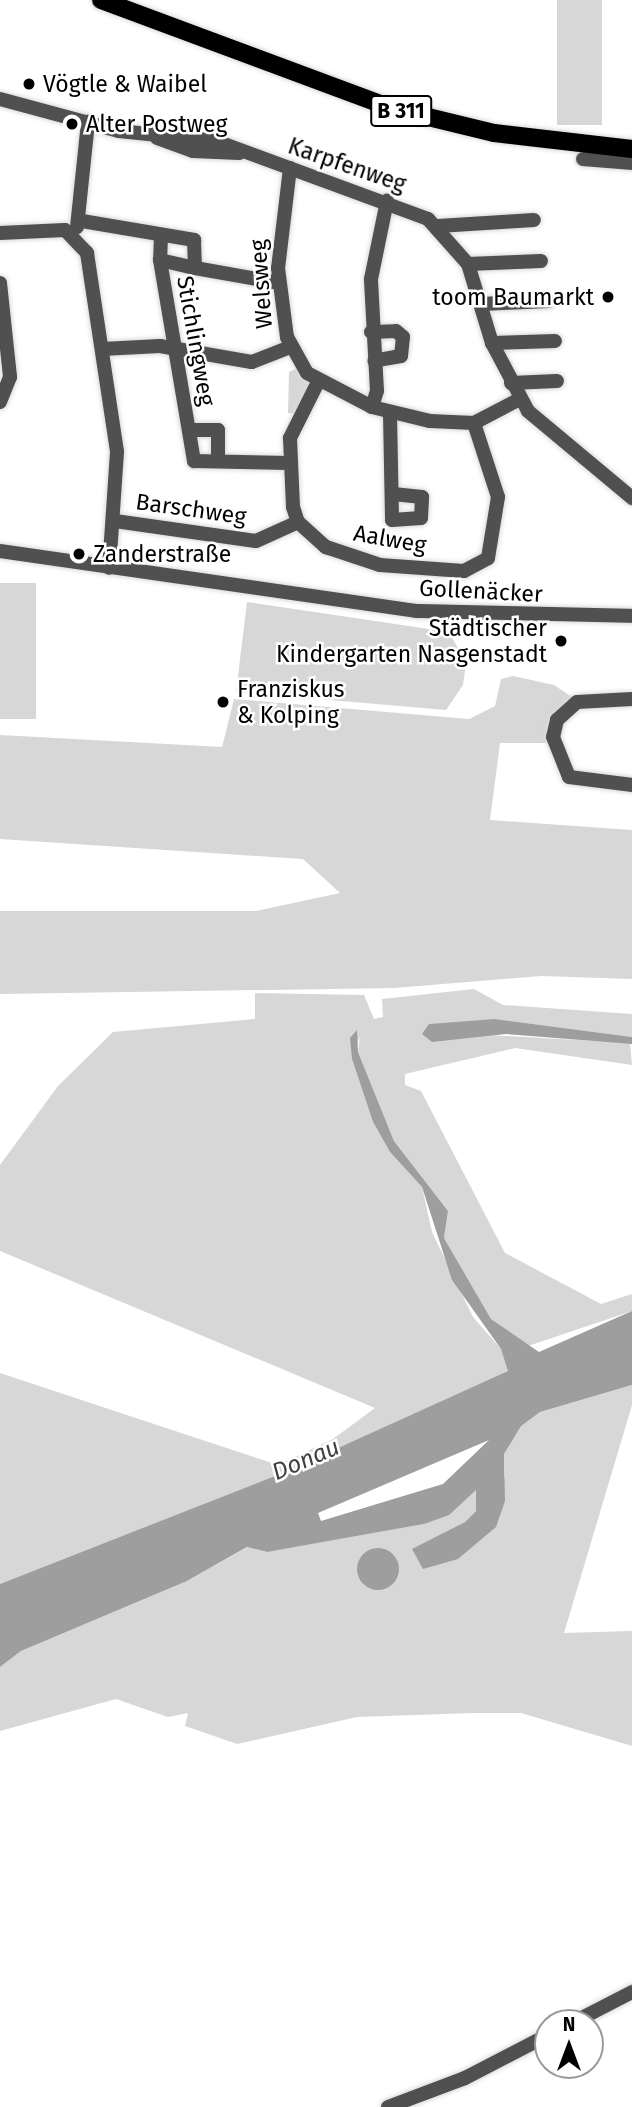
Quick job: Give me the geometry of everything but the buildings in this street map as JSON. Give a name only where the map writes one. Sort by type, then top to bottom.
[{"type":"main road","name":"B 311","points":[[101,0],[391,108],[494,133],[632,149]]},
{"type":"street","points":[[0,99],[88,122],[82,221],[72,234]]},
{"type":"street","name":"Karpfenweg","points":[[88,122],[157,138],[216,141],[239,153],[387,201],[438,226],[468,264],[492,343],[520,399],[540,425],[632,498]]},
{"type":"street","points":[[583,159],[632,163]]},
{"type":"street","name":"Welsweg","points":[[290,168],[278,236],[279,283],[290,347],[318,382],[372,407],[390,414],[474,423]]},
{"type":"street","points":[[372,407],[373,255],[387,201]]},
{"type":"street","name":"Karpfenweg","points":[[438,226],[534,220]]},
{"type":"street","name":"Stichlingweg","points":[[82,221],[194,240],[195,268]]},
{"type":"street","points":[[0,233],[45,229],[72,234],[87,253],[117,452],[115,521],[109,568]]},
{"type":"street","name":"Stichlingweg","points":[[160,235],[160,260],[194,461],[288,463]]},
{"type":"street","name":"Stichlingweg","points":[[160,260],[279,283]]},
{"type":"street","points":[[468,264],[541,261]]},
{"type":"street","points":[[0,283],[10,377],[0,401]]},
{"type":"street","points":[[480,304],[550,301]]},
{"type":"street","points":[[371,332],[396,331],[403,337],[401,356],[374,360]]},
{"type":"street","points":[[492,343],[555,341]]},
{"type":"street","points":[[102,349],[176,349],[251,362],[290,347]]},
{"type":"street","points":[[511,383],[557,381]]},
{"type":"street","points":[[299,522],[288,463],[297,415],[318,382]]},
{"type":"street","points":[[474,423],[520,399]]},
{"type":"street","points":[[390,414],[393,494]]},
{"type":"street","name":"Aalweg","points":[[299,522],[326,547],[357,559],[472,569],[493,548],[499,507],[474,423]]},
{"type":"street","name":"Stichlingweg","points":[[190,430],[218,430],[218,461]]},
{"type":"street","name":"Barschweg","points":[[115,521],[256,541],[299,522]]},
{"type":"street","name":"Gollenäcker","points":[[0,551],[327,600],[477,615],[632,616]]},
{"type":"street","points":[[632,699],[577,702],[557,720],[553,737],[569,777],[632,785]]},
{"type":"street","points":[[599,2009],[632,1992]]},
{"type":"street","points":[[388,2107],[465,2078],[534,2042]]},
{"type":"shaded area","points":[[557,0],[602,0],[602,125],[557,125]]},
{"type":"shaded area","points":[[298,368],[310,384],[296,414],[288,413],[289,372]]},
{"type":"shaded area","points":[[0,583],[36,583],[36,719],[0,719]]},
{"type":"shaded area","points":[[247,602],[449,632],[466,663],[463,685],[446,710],[236,692]]},
{"type":"shaded area","points":[[513,676],[554,685],[572,697],[550,719],[546,743],[500,743],[490,820],[632,830],[632,979],[541,976],[394,988],[0,994],[0,911],[256,911],[340,893],[303,859],[0,839],[0,735],[222,747],[234,699],[469,719],[495,706],[501,679]]},
{"type":"shaded area","points":[[474,989],[503,1005],[632,1014],[632,1037],[495,1019],[432,1042],[471,1034],[630,1043],[632,1065],[515,1048],[405,1074],[405,1085],[421,1091],[505,1253],[601,1304],[632,1294],[632,1311],[528,1346],[491,1319],[444,1238],[448,1211],[394,1141],[358,1052],[360,1036],[352,1059],[373,1122],[390,1152],[422,1187],[432,1232],[473,1317],[501,1349],[509,1371],[285,1472],[0,1584],[0,1373],[278,1465],[333,1439],[375,1408],[0,1251],[0,1165],[58,1086],[113,1032],[255,1019],[255,993],[364,995],[374,1019],[383,1017],[382,999]]},
{"type":"shaded area","points":[[495,1019],[632,1037],[632,1044],[506,1034],[432,1042],[422,1034],[429,1024]]},
{"type":"shaded area","points":[[357,1030],[358,1052],[394,1141],[448,1211],[444,1238],[491,1319],[539,1352],[632,1311],[632,1385],[540,1412],[521,1426],[504,1454],[505,1501],[496,1527],[458,1559],[423,1569],[412,1549],[465,1522],[476,1511],[476,1490],[449,1515],[424,1524],[267,1552],[247,1547],[187,1581],[21,1651],[0,1667],[0,1584],[285,1472],[508,1371],[501,1349],[452,1280],[422,1187],[390,1152],[373,1122],[352,1059],[350,1038]],"holes":[[[489,1440],[443,1484],[321,1521],[318,1513]]]},
{"type":"shaded area","points":[[632,1385],[632,1405],[564,1633],[632,1631],[632,1746],[521,1713],[357,1717],[237,1744],[185,1726],[188,1713],[168,1717],[116,1699],[0,1731],[0,1667],[21,1651],[187,1581],[248,1547],[266,1552],[424,1524],[476,1490],[476,1511],[465,1522],[412,1550],[458,1559],[505,1477],[504,1454],[520,1426],[540,1412]]},
{"type":"shaded area","points":[[378,1548],[393,1554],[399,1569],[393,1584],[378,1590],[363,1584],[357,1569],[363,1554]]},
{"type":"place","name":"Vögtle & Waibel","points":[[29,84]]},
{"type":"place","name":"Alter Postweg","points":[[72,124]]},
{"type":"place","name":"toom Baumarkt","points":[[608,297]]},
{"type":"place","name":"Zanderstraße","points":[[79,554]]},
{"type":"place","name":"Städtischer Kindergarten Nasgenstadt","points":[[561,641]]},
{"type":"place","name":"Franziskus & Kolping","points":[[223,702]]},
{"type":"water label","name":"Donau","points":[[306,1460]]}]
